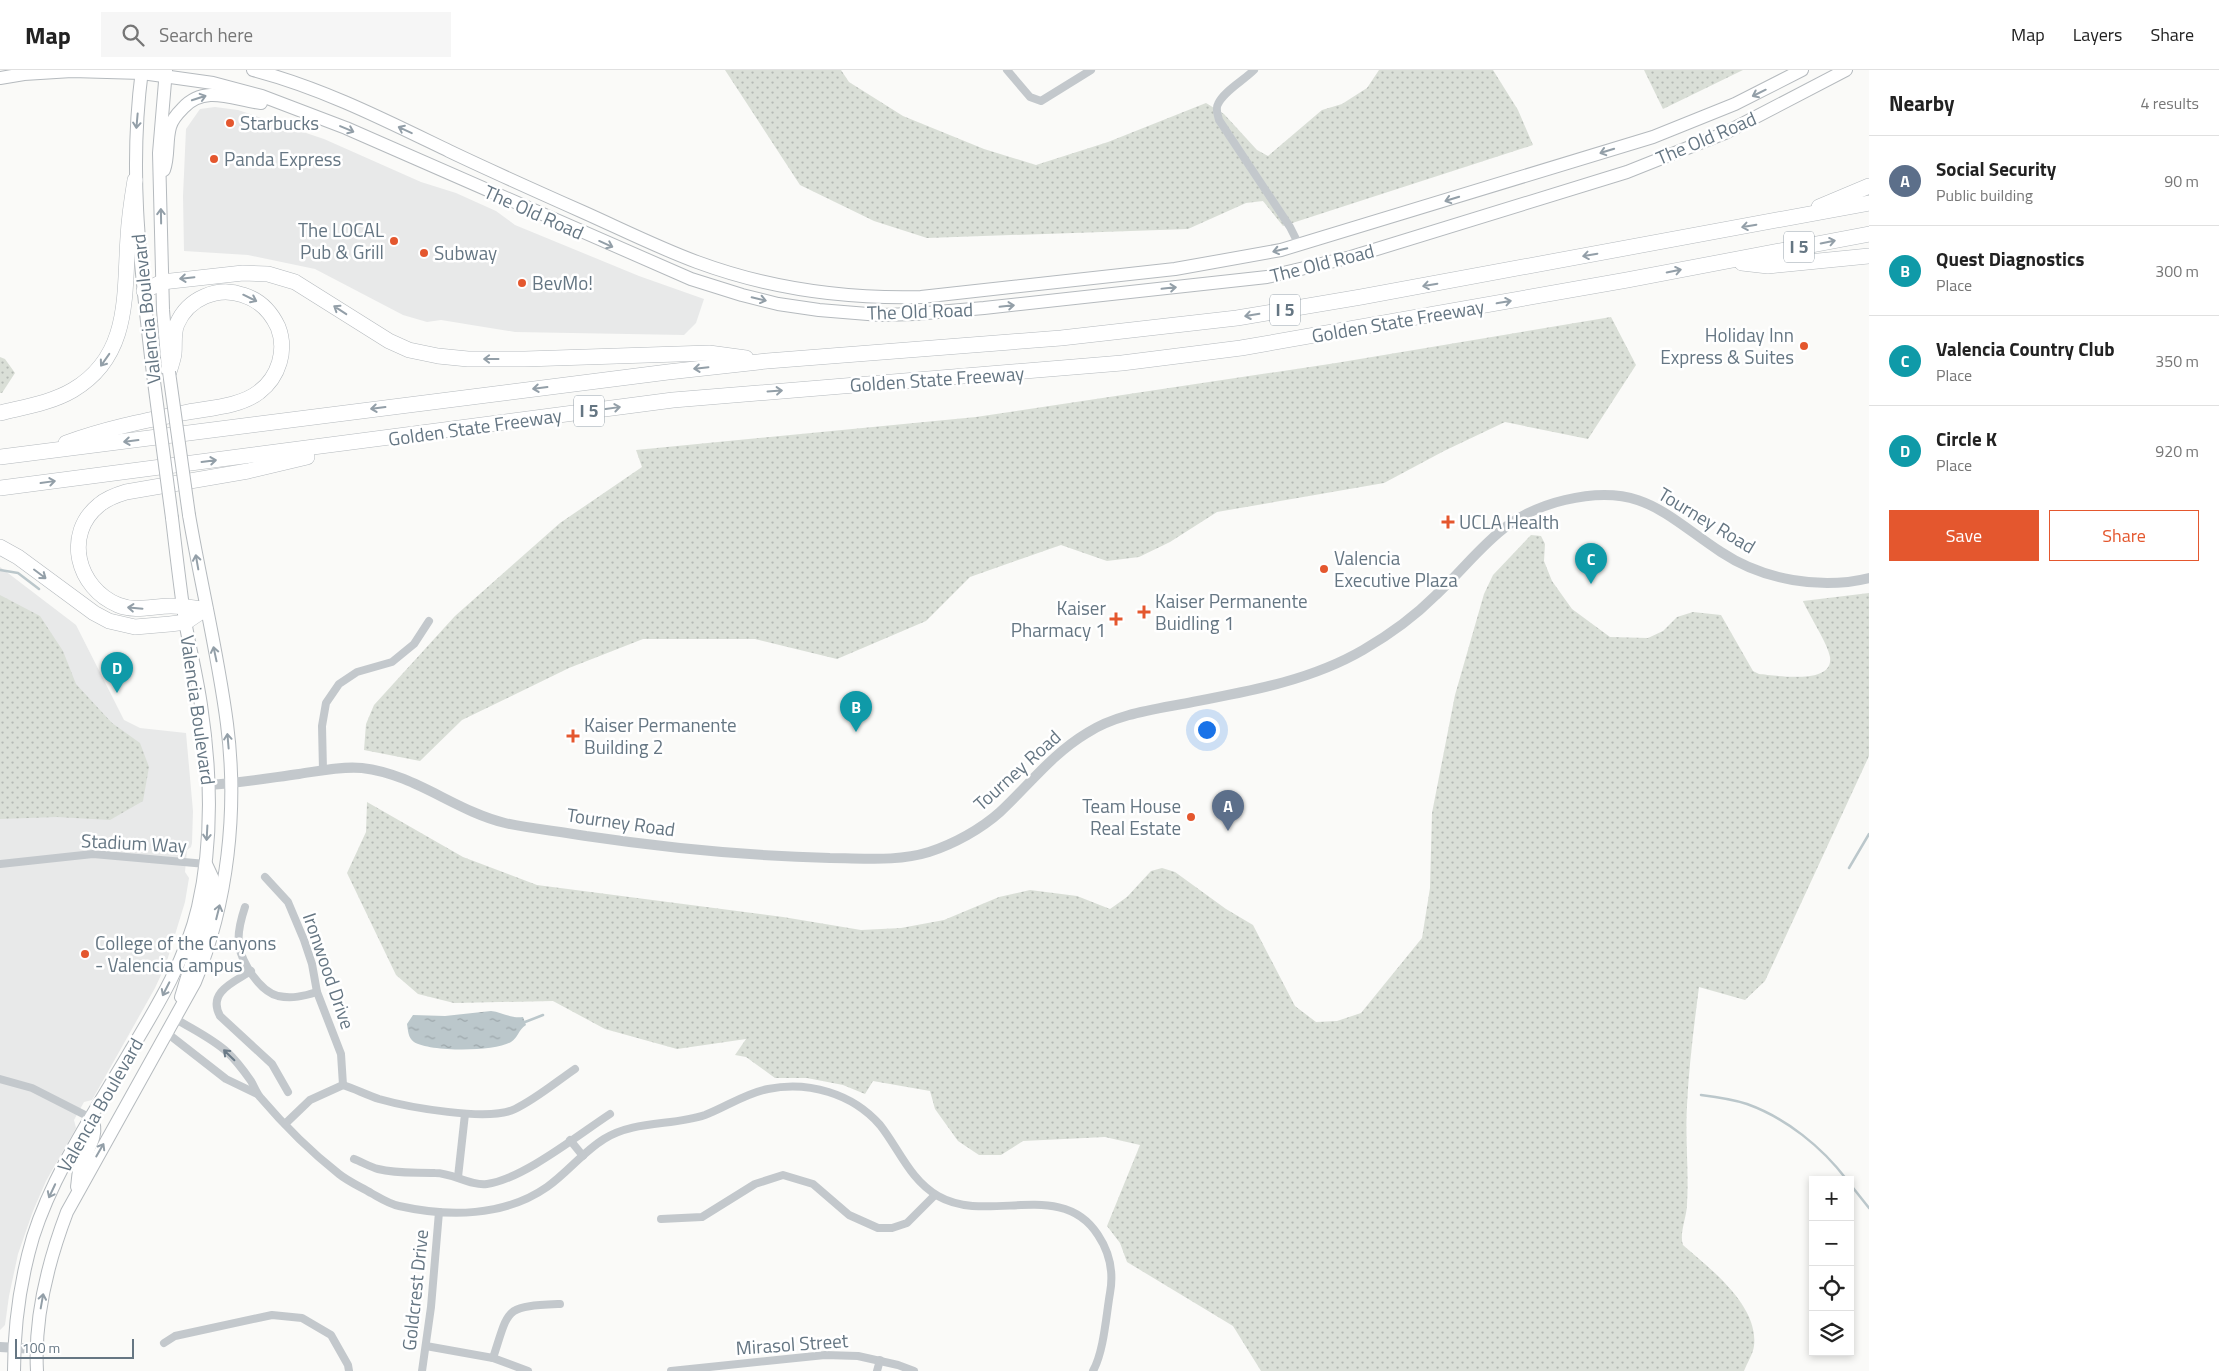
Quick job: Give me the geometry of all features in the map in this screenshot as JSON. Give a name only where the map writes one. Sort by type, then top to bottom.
[{"type":"highway","points":[[0,413],[55,398],[72,391],[85,382],[106,359],[119,331],[123,315],[126,294],[128,236],[135,180]]},
{"type":"highway","name":"I 5","points":[[1797,217],[1869,186]]},
{"type":"highway","name":"Golden State Freeway","points":[[0,457],[538,388],[767,361],[1061,338],[1237,318],[1380,294],[1869,204]]},
{"type":"highway","name":"Golden State Freeway","points":[[0,488],[707,397],[1003,374],[1197,354],[1302,339],[1869,234]]},
{"type":"highway","name":"I 5","points":[[1728,261],[1768,266],[1869,256]]},
{"type":"highway","points":[[144,291],[162,282],[243,273],[279,276],[295,282],[389,341],[409,350],[438,356],[468,359],[525,359],[709,352],[767,361]]},
{"type":"highway","points":[[40,452],[103,430],[236,402],[259,392],[275,373],[282,352],[280,332],[275,320],[260,303],[242,294],[221,292],[199,299],[190,306],[177,324],[174,334],[174,356],[169,372]]},
{"type":"highway","points":[[205,609],[184,606],[143,608],[120,606],[104,598],[91,587],[84,575],[79,557],[79,540],[86,520],[98,506],[112,497],[126,492],[248,471],[386,439]]},
{"type":"highway","points":[[0,547],[18,557],[94,613],[109,621],[135,627],[186,622],[205,609]]},
{"type":"main road","name":"The Old Road","points":[[253,70],[296,82],[349,103],[473,162],[696,262],[736,275],[808,291],[862,297],[929,296],[1183,268],[1242,259],[1299,246],[1652,136],[1735,104],[1802,70]]},
{"type":"main road","name":"The Old Road","points":[[0,78],[24,74],[72,71],[142,71],[165,73],[240,90],[262,96],[346,128],[610,246],[704,284],[769,302],[819,310],[880,315],[915,314],[1239,280],[1321,266],[1634,169],[1724,133],[1846,70]]},
{"type":"main road","name":"Valencia Boulevard","points":[[14,1371],[15,1328],[24,1272],[34,1235],[51,1193],[91,1118],[155,1010],[175,971],[198,908],[206,864],[209,785],[201,704],[186,622],[138,244],[135,180],[137,122],[142,71]]},
{"type":"main road","name":"Valencia Boulevard","points":[[37,1371],[36,1349],[49,1268],[56,1242],[76,1192],[176,1019],[204,960],[220,906],[227,858],[230,765],[225,708],[205,609],[189,515],[169,372],[162,282],[159,133],[165,73]]},
{"type":"main road","points":[[160,184],[167,159],[170,128],[173,120],[188,102],[202,96],[214,94],[285,105]]},
{"type":"main road","points":[[176,1019],[211,892],[213,879],[206,864]]},
{"type":"main road","points":[[76,1192],[79,1169],[96,1131],[95,1124],[91,1118]]},
{"type":"street","points":[[1007,70],[1035,100],[1041,100],[1091,70]]},
{"type":"street","points":[[1254,70],[1223,97],[1216,111],[1219,120],[1290,227],[1299,246]]},
{"type":"street","name":"Tourney Road","points":[[209,785],[323,770],[359,768],[389,773],[412,781],[471,811],[504,823],[710,852],[806,857],[906,857],[931,852],[977,829],[998,814],[1051,759],[1088,732],[1115,720],[1280,683],[1339,663],[1366,648],[1417,613],[1438,594],[1491,538],[1530,512],[1548,505],[1589,496],[1624,497],[1659,508],[1721,552],[1736,561],[1767,573],[1806,582],[1829,583],[1869,578]]},
{"type":"street","points":[[323,770],[322,726],[326,703],[339,684],[357,672],[392,662],[414,644],[429,621]]},
{"type":"street","name":"Stadium Way","points":[[0,864],[93,854],[206,864]]},
{"type":"street","name":"Ironwood Drive","points":[[265,877],[288,902],[312,964],[317,992],[341,1054],[344,1085]]},
{"type":"street","points":[[245,907],[240,928],[239,947],[261,986],[278,996],[296,998],[317,992]]},
{"type":"street","points":[[251,971],[221,991],[217,1000],[217,1011],[220,1016],[272,1064],[288,1092]]},
{"type":"street","points":[[176,1019],[226,1051],[251,1082],[257,1094],[285,1124],[341,1176],[395,1206],[439,1212],[490,1211],[521,1202],[548,1186],[604,1139],[625,1130],[702,1116],[764,1090],[788,1086],[825,1090],[862,1109],[879,1125],[905,1164],[924,1186],[935,1195],[948,1201],[978,1208],[1050,1205],[1082,1218],[1094,1228],[1106,1246],[1111,1262],[1112,1282],[1100,1349],[1093,1371]]},
{"type":"street","points":[[167,1033],[226,1079],[257,1094]]},
{"type":"street","points":[[285,1124],[310,1100],[344,1085],[405,1106],[465,1114],[502,1114],[515,1110],[575,1069]]},
{"type":"street","points":[[0,1079],[38,1091],[91,1118]]},
{"type":"street","points":[[458,1177],[465,1114]]},
{"type":"street","points":[[354,1159],[378,1169],[410,1174],[437,1173],[475,1183],[488,1184],[518,1174],[610,1114]]},
{"type":"street","points":[[570,1140],[583,1156]]},
{"type":"street","points":[[661,1219],[702,1217],[755,1184],[783,1176],[813,1184],[849,1216],[878,1228],[892,1228],[908,1222],[935,1195]]},
{"type":"street","name":"Goldcrest Drive","points":[[422,1371],[439,1212]]},
{"type":"street","points":[[493,1358],[504,1324],[511,1313],[523,1306],[560,1304]]},
{"type":"street","points":[[164,1343],[175,1336],[272,1316],[302,1318],[331,1335],[348,1365],[349,1371]]},
{"type":"street","points":[[426,1346],[493,1358],[528,1371]]},
{"type":"street","points":[[0,1347],[36,1349]]},
{"type":"street","name":"Mirasol Street","points":[[670,1371],[825,1355],[858,1356],[880,1360],[914,1371]]},
{"type":"street","points":[[877,1371],[880,1360]]},
{"type":"shaded area","points":[[725,70],[841,70],[849,82],[903,116],[984,149],[1036,165],[1108,142],[1206,103],[1224,114],[1257,150],[1268,156],[1322,110],[1342,104],[1367,88],[1379,70],[1493,70],[1518,110],[1533,145],[1283,226],[1263,201],[1246,203],[1188,229],[927,238],[874,221],[800,185]]},
{"type":"shaded area","points":[[1644,70],[1743,70],[1663,109]]},
{"type":"shaded area","points":[[215,107],[238,110],[324,139],[421,182],[456,193],[496,211],[515,225],[639,276],[704,299],[696,323],[684,335],[515,332],[441,320],[427,322],[403,315],[315,269],[248,255],[184,251],[183,196],[186,129],[200,109]]},
{"type":"shaded area","points":[[1611,317],[1636,365],[1588,439],[1505,422],[1444,451],[1384,483],[1217,512],[1170,542],[1139,557],[1107,561],[1061,545],[970,577],[926,621],[837,659],[755,639],[643,639],[569,668],[462,720],[420,761],[364,750],[366,724],[374,705],[455,616],[560,523],[642,467],[636,450],[976,417],[1336,363]]},
{"type":"shaded area","points":[[0,357],[5,359],[15,373],[2,393],[0,393]]},
{"type":"shaded area","points":[[1531,535],[1541,536],[1545,544],[1544,561],[1552,581],[1572,609],[1610,637],[1648,638],[1663,631],[1677,617],[1693,612],[1721,615],[1753,671],[1759,674],[1801,677],[1823,672],[1829,666],[1829,651],[1803,601],[1869,593],[1869,756],[1765,981],[1745,1000],[1699,987],[1688,1090],[1686,1130],[1687,1209],[1682,1240],[1683,1245],[1730,1289],[1741,1302],[1749,1316],[1754,1346],[1744,1371],[1261,1371],[1233,1326],[1127,1262],[1120,1243],[1107,1226],[1140,1145],[1105,1137],[1023,1141],[1001,1155],[979,1155],[958,1141],[935,1109],[930,1091],[873,1081],[865,1094],[843,1085],[807,1078],[775,1078],[746,1057],[735,1055],[746,1039],[677,1049],[605,1029],[553,1001],[454,1003],[418,994],[396,975],[347,873],[366,832],[367,802],[463,857],[537,885],[783,917],[861,930],[901,928],[944,920],[999,897],[1030,890],[1077,896],[1110,909],[1127,897],[1151,871],[1162,868],[1175,872],[1226,909],[1253,925],[1295,1006],[1316,1022],[1337,1021],[1361,1013],[1422,938],[1430,888],[1432,813],[1455,695],[1484,594],[1493,575]]},
{"type":"shaded area","name":"College of the Canyons - Valencia Campus","points":[[0,567],[76,625],[124,720],[140,728],[186,733],[193,811],[192,843],[191,847],[187,850],[185,872],[189,878],[185,902],[166,964],[155,988],[92,1100],[84,1102],[74,1120],[76,1128],[46,1181],[18,1254],[5,1325],[0,1330]]},
{"type":"shaded area","points":[[0,595],[40,616],[63,651],[76,684],[112,723],[140,743],[149,767],[143,801],[110,820],[57,817],[0,819]]},
{"type":"water","points":[[491,1011],[514,1017],[523,1017],[526,1025],[511,1042],[491,1048],[462,1050],[434,1048],[414,1042],[409,1034],[407,1024],[413,1015],[445,1016]]},
{"type":"waterway","points":[[0,570],[18,573],[39,589]]},
{"type":"waterway","points":[[1849,868],[1869,834]]},
{"type":"waterway","points":[[525,1022],[543,1015]]},
{"type":"waterway","points":[[1701,1095],[1741,1102],[1776,1117],[1815,1145],[1844,1176]]},
{"type":"waterway","points":[[1854,1189],[1869,1208]]},
{"type":"place","name":"Starbucks","points":[[230,123]]},
{"type":"place","name":"Panda Express","points":[[214,159]]},
{"type":"place","name":"The LOCAL Pub & Grill","points":[[394,241]]},
{"type":"place","name":"Subway","points":[[424,253]]},
{"type":"place","name":"BevMo!","points":[[522,283]]},
{"type":"place","name":"Holiday Inn Express & Suites","points":[[1804,346]]},
{"type":"place","name":"UCLA Health","points":[[1448,522]]},
{"type":"place","name":"Valencia Executive Plaza","points":[[1324,569]]},
{"type":"place","name":"Valencia Country Club","points":[[1591,584]]},
{"type":"place","name":"Kaiser Permanente Buidling 1","points":[[1144,612]]},
{"type":"place","name":"Kaiser Pharmacy 1","points":[[1116,619]]},
{"type":"place","name":"Circle K","points":[[117,693]]},
{"type":"place","name":"Quest Diagnostics","points":[[856,732]]},
{"type":"place","name":"Kaiser Permanente Building 2","points":[[573,736]]},
{"type":"place","name":"Team House Real Estate","points":[[1191,817]]},
{"type":"place","name":"Social Security","points":[[1228,831]]},
{"type":"place","name":"College of the Canyons - Valencia Campus","points":[[85,954]]}]
